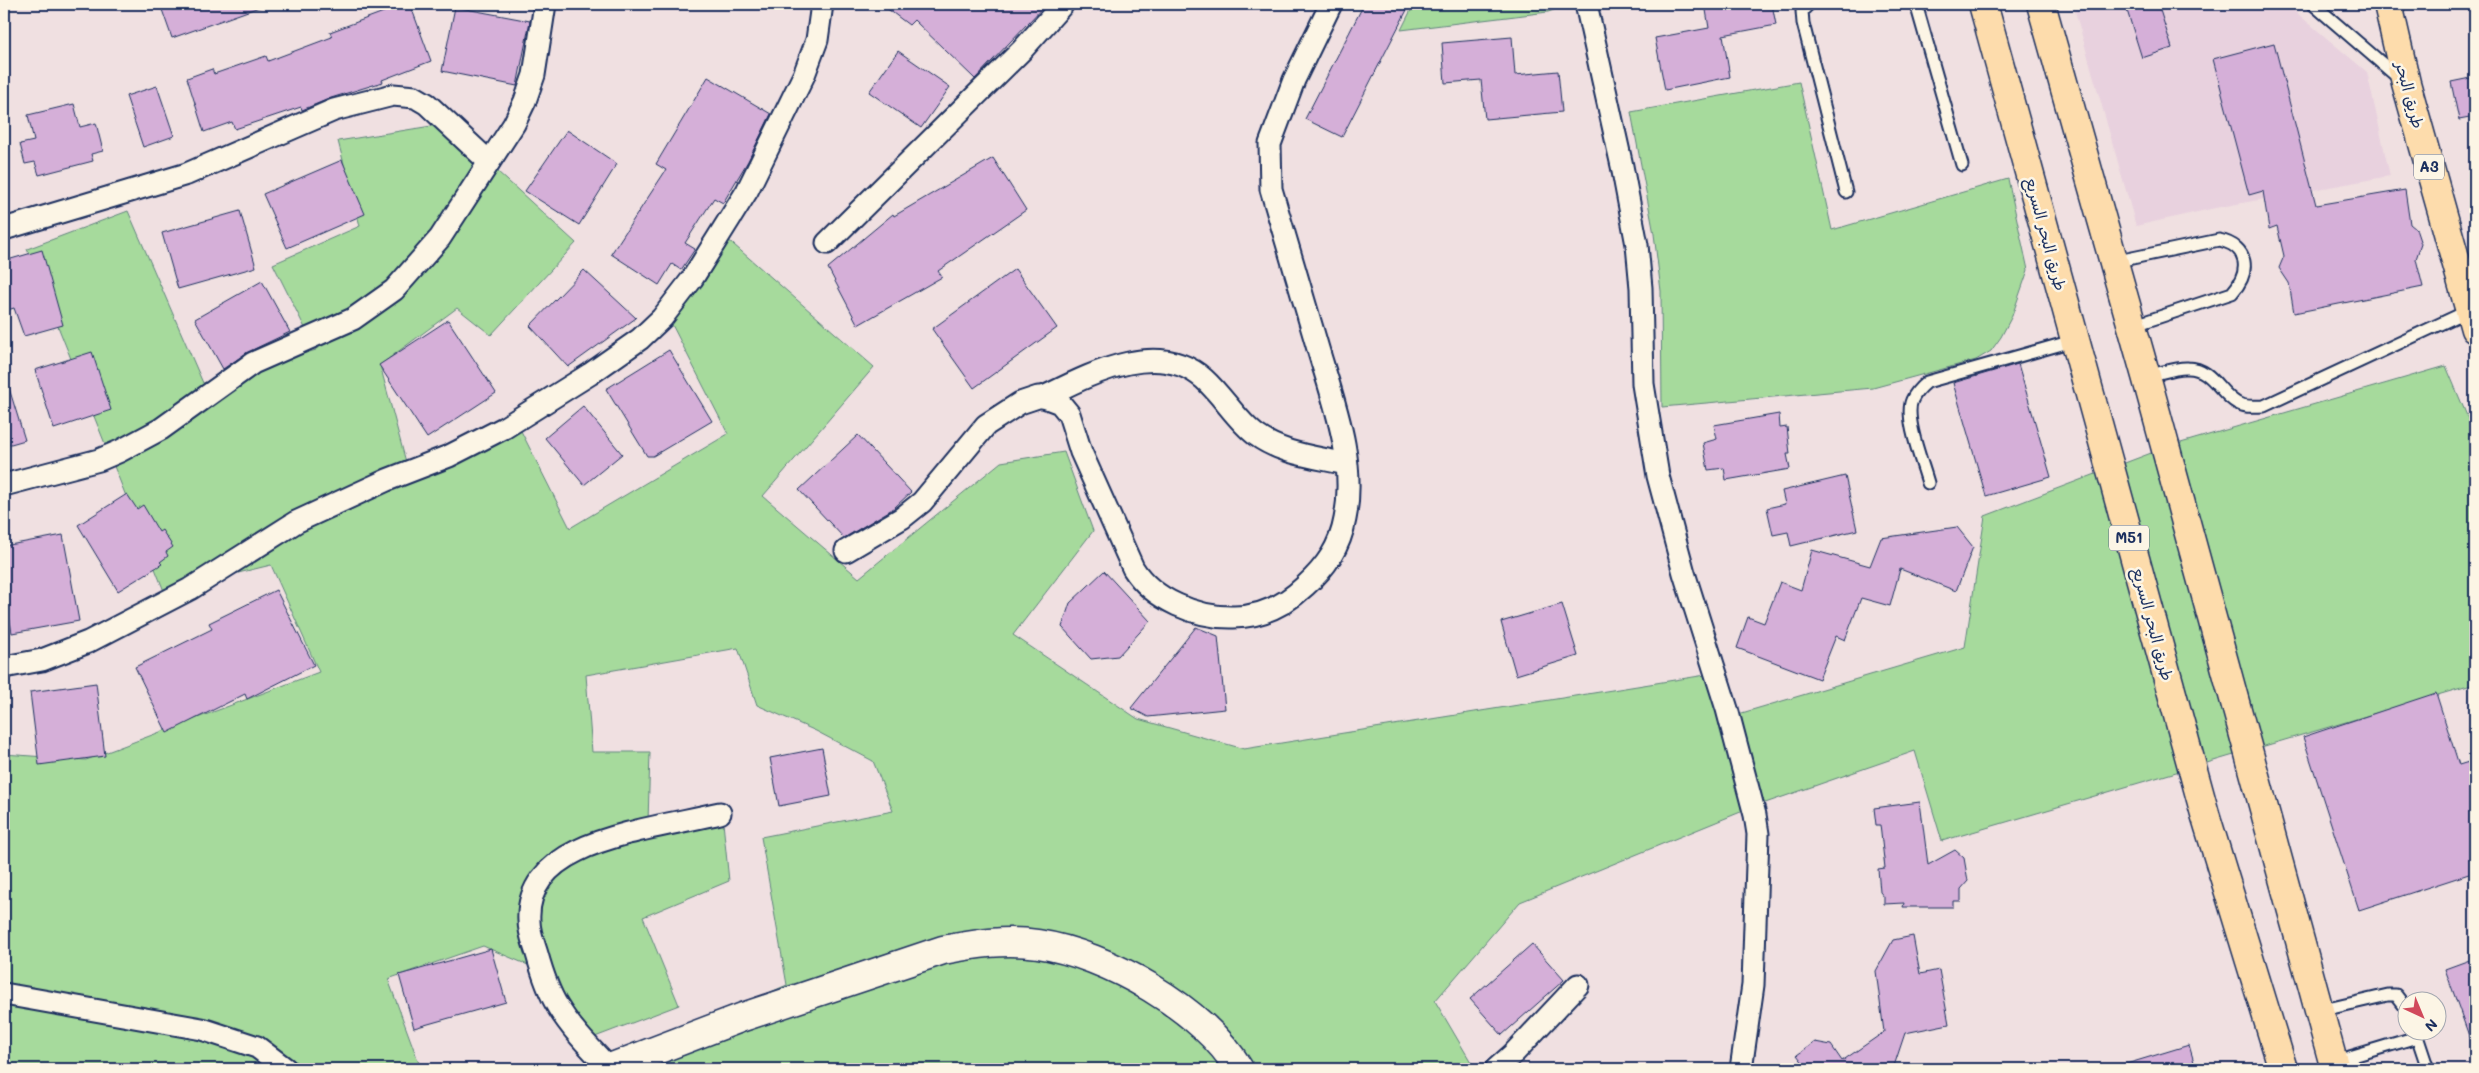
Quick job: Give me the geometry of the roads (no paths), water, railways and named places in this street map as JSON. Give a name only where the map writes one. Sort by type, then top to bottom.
[{"type":"highway","name":"طريق البحر السريع","points":[[1983,4],[2205,814],[2283,1069]]},
{"type":"highway","points":[[2041,4],[2146,376],[2334,1066]]},
{"type":"highway","name":"طريق البحر","points":[[2388,4],[2406,83],[2473,320]]},
{"type":"street","points":[[4,485],[92,462],[120,451],[160,429],[253,363],[353,319],[394,290],[418,266],[440,238],[514,124],[525,101],[539,53],[545,4]]},
{"type":"street","points":[[4,667],[42,660],[88,642],[190,589],[296,522],[387,480],[449,456],[504,428],[590,374],[640,339],[662,318],[692,278],[747,191],[804,76],[817,40],[822,4]]},
{"type":"street","points":[[827,243],[1022,50],[1063,4]]},
{"type":"street","points":[[846,551],[902,518],[922,502],[986,425],[1020,403],[1044,397],[1060,402],[1069,414],[1081,452],[1138,576],[1145,584],[1174,603],[1215,616],[1235,617],[1256,615],[1278,607],[1297,594],[1317,576],[1332,557],[1341,537],[1346,517],[1346,464],[1343,434],[1271,189],[1269,156],[1270,144],[1294,80],[1331,4]]},
{"type":"street","points":[[1586,4],[1622,166],[1637,245],[1641,288],[1643,384],[1658,476],[1684,573],[1727,709],[1755,815],[1758,834],[1753,984],[1740,1069]]},
{"type":"street","points":[[4,229],[187,174],[334,110],[392,96],[415,96],[427,104],[489,162]]},
{"type":"street","points":[[1044,397],[1095,372],[1115,365],[1150,361],[1170,362],[1194,370],[1207,382],[1243,424],[1270,444],[1281,449],[1346,464]]},
{"type":"street","points":[[720,812],[577,850],[555,864],[538,880],[529,902],[529,923],[541,968],[550,992],[565,1018],[608,1069],[762,1011],[943,950],[973,944],[1009,942],[1060,948],[1094,960],[1132,978],[1175,1003],[1199,1021],[1220,1043],[1239,1069]]},
{"type":"street","points":[[1496,1069],[1513,1054],[1578,985]]},
{"type":"street","points":[[4,994],[202,1029],[257,1047],[286,1069]]},
{"type":"lane","points":[[1809,4],[1802,11],[1803,23],[1846,192]]},
{"type":"lane","points":[[1916,4],[1962,165]]},
{"type":"lane","points":[[2313,4],[2406,83]]},
{"type":"lane","points":[[2114,262],[2219,240],[2231,242],[2241,251],[2245,273],[2240,284],[2232,293],[2132,326]]},
{"type":"lane","points":[[2146,376],[2188,368],[2194,369],[2211,376],[2237,403],[2248,406],[2264,406],[2473,320]]},
{"type":"lane","points":[[1928,483],[1910,414],[1911,401],[1926,382],[2076,340]]},
{"type":"lane","points":[[2319,1011],[2388,994],[2396,995]]},
{"type":"lane","points":[[2334,1066],[2401,1040]]},
{"type":"lane","points":[[2418,1040],[2428,1069]]}]
